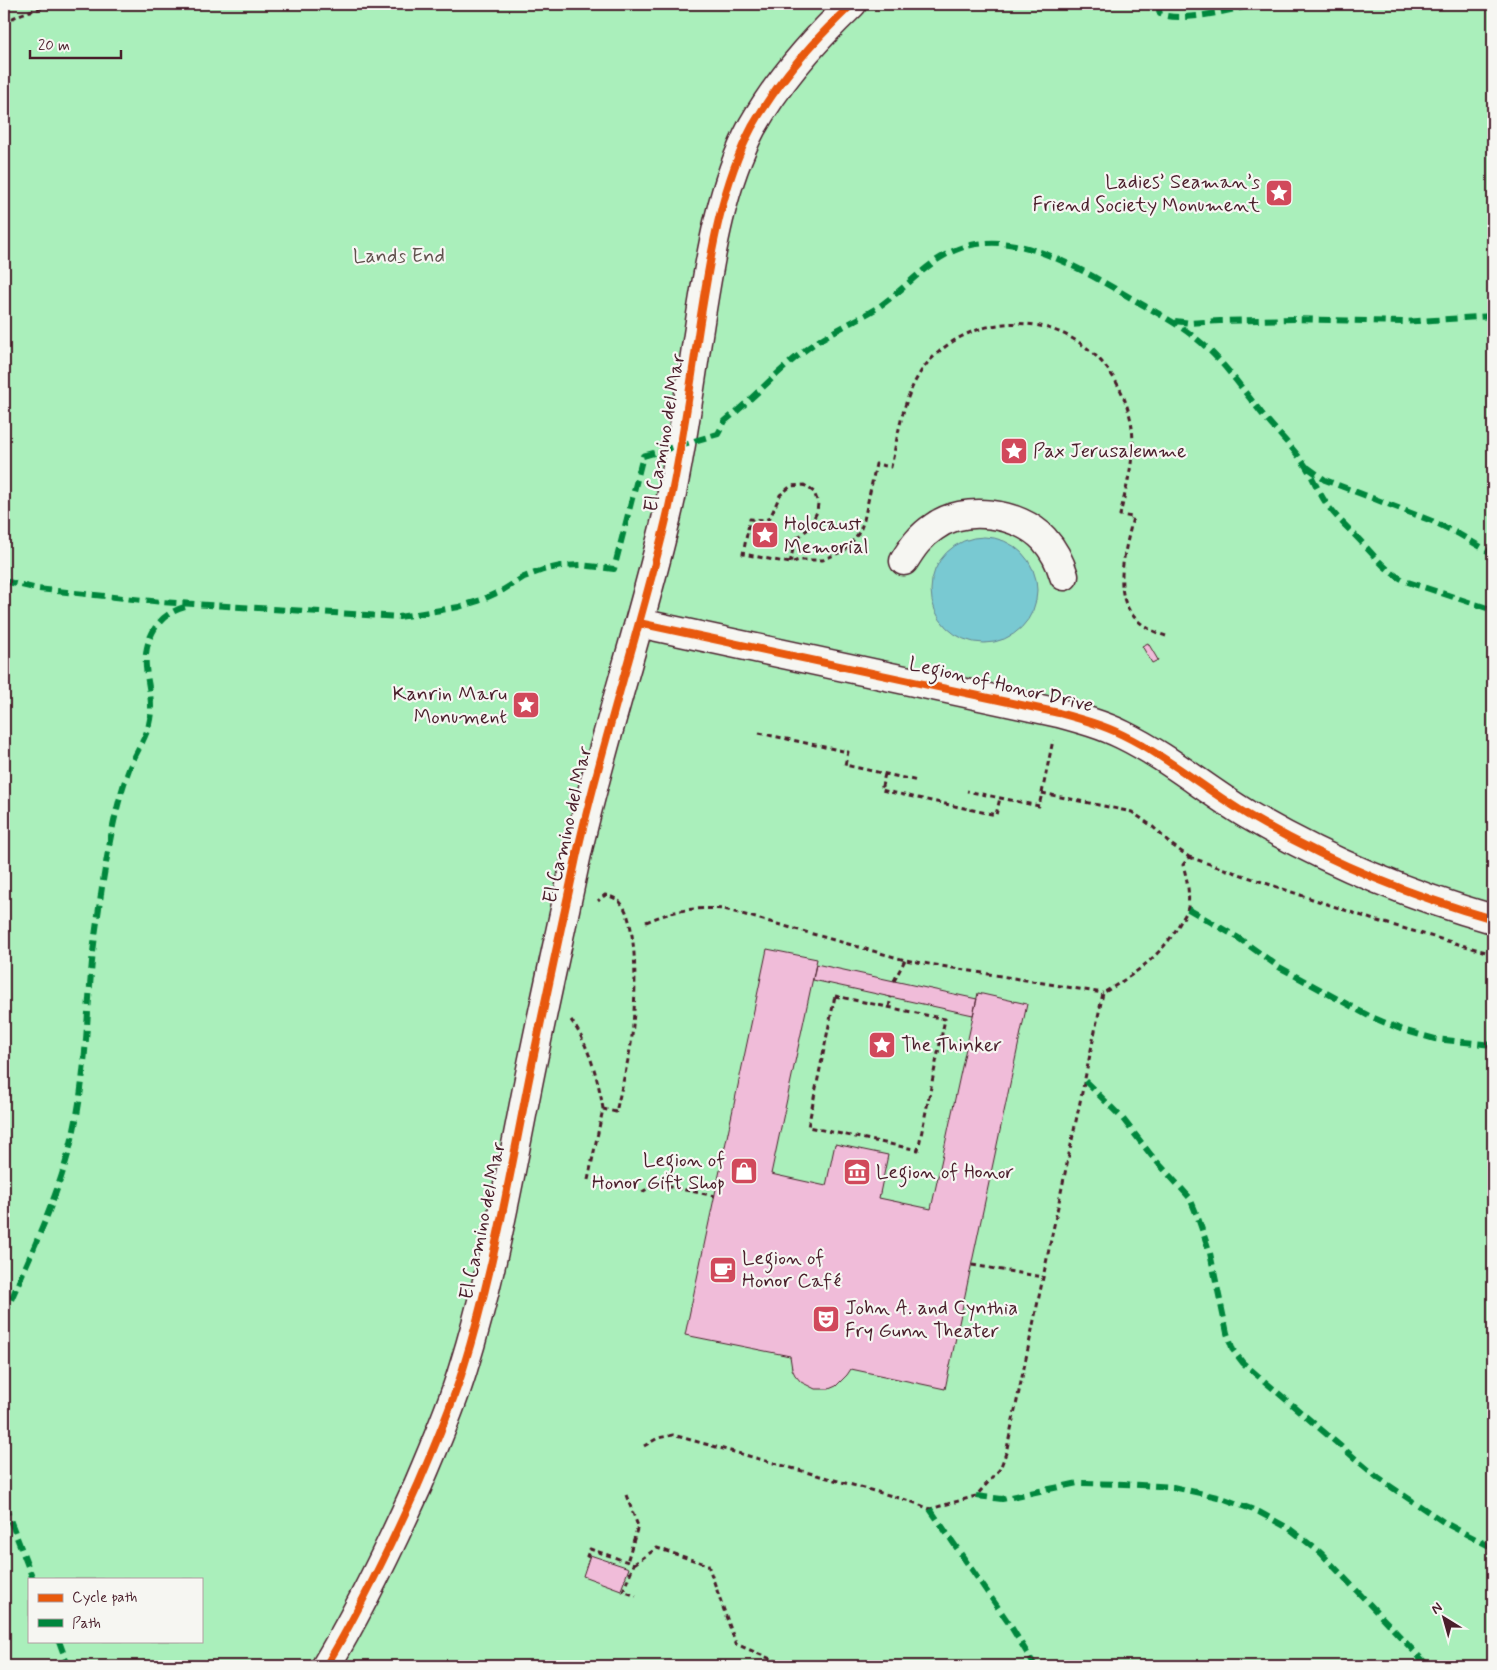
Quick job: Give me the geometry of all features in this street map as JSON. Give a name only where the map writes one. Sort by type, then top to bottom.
[{"type":"street","name":"El Camino del Mar","points":[[326,1666],[378,1573],[436,1442],[462,1374],[481,1306],[498,1236],[529,1078],[580,843],[605,741],[639,623],[670,503],[682,444],[711,254],[734,170],[751,130],[772,96],[803,56],[852,4]]},
{"type":"street","points":[[904,561],[911,548],[935,526],[950,519],[966,515],[984,514],[1018,522],[1033,530],[1053,550],[1064,576]]},
{"type":"street","name":"Legion of Honor Drive","points":[[639,623],[1059,713],[1099,725],[1123,735],[1174,765],[1212,793],[1315,851],[1396,887],[1493,919]]},
{"type":"path","points":[[4,23],[16,15],[35,8],[60,4]]},
{"type":"path","points":[[790,563],[795,540],[808,529],[817,512],[814,492],[804,485],[791,486],[777,500],[770,518],[765,520],[750,519],[743,554],[790,563],[799,560],[823,560],[845,550],[854,541],[864,520],[876,464],[891,467],[904,407],[911,388],[932,358],[962,336],[981,328],[999,324],[1034,324],[1062,332],[1094,353],[1117,383],[1126,401],[1133,434],[1132,452],[1120,515],[1133,517],[1123,565],[1121,586],[1127,607],[1136,619],[1148,629],[1166,636]]},
{"type":"path","points":[[967,791],[1039,806],[1059,713]]},
{"type":"path","points":[[759,733],[848,752],[845,765],[918,781]]},
{"type":"path","points":[[885,774],[881,790],[996,815],[1000,798]]},
{"type":"path","points":[[1042,793],[1132,812],[1189,857],[1371,919],[1493,954]]},
{"type":"path","points":[[646,922],[677,910],[698,908],[724,909],[905,960],[1103,994],[1152,960],[1175,933],[1188,909],[1188,882],[1183,865],[1189,857]]},
{"type":"path","points":[[594,904],[605,895],[620,902],[631,925],[636,1004],[631,1044],[616,1112],[603,1109]]},
{"type":"path","points":[[894,981],[905,960]]},
{"type":"path","points":[[644,1446],[658,1438],[673,1434],[910,1501],[930,1509],[976,1496],[1000,1469],[1006,1453],[1103,994]]},
{"type":"path","points":[[835,996],[888,1007],[945,1018],[918,1150],[808,1127],[835,996]]},
{"type":"path","points":[[888,1007],[891,997]]},
{"type":"path","points":[[576,1026],[599,1085],[603,1109],[588,1180]]},
{"type":"path","points":[[642,1192],[656,1184],[715,1196]]},
{"type":"path","points":[[972,1265],[1043,1277]]},
{"type":"path","points":[[626,1495],[638,1526],[627,1562]]},
{"type":"path","points":[[636,1596],[623,1591],[628,1574],[634,1564],[657,1548],[708,1566],[736,1644],[786,1666]]},
{"type":"path","points":[[589,1557],[587,1556],[590,1549],[634,1564]]},
{"type":"green space","name":"Lands End","points":[[4,4],[1493,4],[1493,1666],[4,1666]]},
{"type":"water","points":[[984,537],[1004,541],[1021,553],[1033,570],[1037,590],[1033,610],[1021,627],[1004,639],[984,643],[964,639],[947,627],[935,610],[931,590],[935,570],[947,553],[964,541]]},
{"type":"building","points":[[1148,643],[1158,660],[1152,663],[1142,646]]},
{"type":"building","name":"Legion of Honor","points":[[767,949],[817,959],[771,1174],[826,1186],[835,1144],[888,1155],[879,1198],[931,1209],[978,993],[1027,1004],[945,1389],[851,1369],[836,1386],[829,1389],[815,1389],[801,1382],[795,1375],[790,1356],[685,1335]]},
{"type":"building","points":[[816,964],[977,999],[973,1015],[813,980]]},
{"type":"building","points":[[590,1555],[629,1568],[621,1590],[583,1576]]},
{"type":"marked path","points":[[1161,4],[1160,14],[1181,17],[1207,15],[1255,4]]},
{"type":"marked path","points":[[4,581],[38,589],[162,602],[399,617],[459,607],[481,600],[503,590],[524,577],[543,570],[561,566],[581,565],[614,569],[643,456],[718,434],[725,421],[786,365],[817,342],[880,306],[943,256],[967,246],[997,243],[1030,249],[1060,260],[1104,282],[1188,332],[1205,346],[1230,373],[1302,461],[1330,509],[1385,567],[1408,582],[1493,610]]},
{"type":"marked path","points":[[1175,321],[1190,323],[1295,319],[1403,322],[1493,316]]},
{"type":"marked path","points":[[1307,467],[1325,480],[1432,521],[1493,554]]},
{"type":"marked path","points":[[4,1316],[50,1209],[65,1165],[76,1122],[84,1058],[94,941],[109,844],[123,786],[130,766],[145,736],[151,711],[146,665],[149,641],[158,624],[174,611],[189,606]]},
{"type":"marked path","points":[[1188,909],[1237,937],[1279,967],[1369,1016],[1403,1030],[1435,1039],[1493,1045]]},
{"type":"marked path","points":[[1085,1081],[1123,1119],[1151,1155],[1190,1198],[1210,1253],[1227,1333],[1233,1350],[1243,1363],[1378,1478],[1445,1523],[1493,1548]]},
{"type":"marked path","points":[[976,1496],[1002,1499],[1078,1483],[1173,1487],[1222,1498],[1259,1512],[1290,1529],[1321,1553],[1428,1666]]},
{"type":"marked path","points":[[4,1504],[33,1578]]},
{"type":"marked path","points":[[930,1509],[1010,1625],[1035,1666]]},
{"type":"marked path","points":[[59,1642],[68,1666]]},
{"type":"cycle path","points":[[326,1666],[375,1577],[418,1485],[453,1399],[483,1299],[586,814],[647,595],[669,507],[683,435],[709,267],[725,195],[752,127],[773,93],[824,32],[852,4]]},
{"type":"cycle path","points":[[639,623],[1059,713],[1100,725],[1140,744],[1248,815],[1307,847],[1398,887],[1493,919]]},
{"type":"place","name":"Ladies’ Seaman’s Friend Society Monument","points":[[1279,193]]},
{"type":"place","name":"Pax Jerusalemme","points":[[1014,451]]},
{"type":"place","name":"Holocaust Memorial","points":[[765,535]]},
{"type":"place","name":"Kanrin Maru Monument","points":[[526,705]]},
{"type":"place","name":"The Thinker","points":[[882,1045]]},
{"type":"place","name":"Legion of Honor Gift Shop","points":[[744,1171]]},
{"type":"place","name":"Legion of Honor","points":[[857,1172]]},
{"type":"place","name":"Legion of Honor Café","points":[[723,1270]]},
{"type":"place","name":"John A. and Cynthia Fry Gunn Theater","points":[[826,1319]]}]
